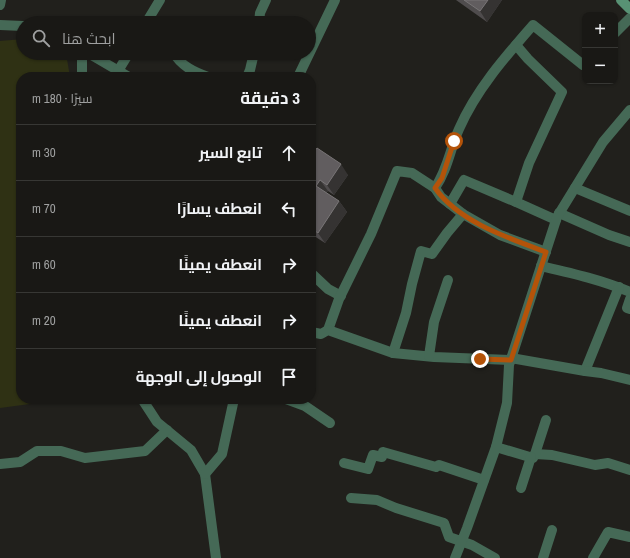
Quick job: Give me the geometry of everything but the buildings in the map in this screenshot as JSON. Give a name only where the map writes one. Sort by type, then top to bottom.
[{"type":"street","points":[[0,5],[1,0]]},
{"type":"street","points":[[151,16],[160,0]]},
{"type":"street","points":[[260,16],[266,0]]},
{"type":"street","points":[[316,40],[335,0]]},
{"type":"street","points":[[621,0],[630,9]]},
{"type":"street","points":[[618,30],[630,18]]},
{"type":"street","points":[[0,25],[16,26]]},
{"type":"street","points":[[435,188],[442,178],[459,129],[476,95],[533,25],[582,64]]},
{"type":"street","points":[[516,45],[528,59],[562,92],[529,163],[516,202]]},
{"type":"street","points":[[82,60],[82,72]]},
{"type":"street","points":[[100,60],[118,71],[125,60]]},
{"type":"street","points":[[178,60],[196,72]]},
{"type":"street","points":[[249,72],[252,60]]},
{"type":"street","points":[[300,72],[306,60]]},
{"type":"street","points":[[455,558],[496,447],[507,403],[509,366],[558,216],[603,142],[630,110]]},
{"type":"street","points":[[316,333],[321,334],[328,330],[341,296],[371,234],[397,171],[412,173],[435,188],[441,197],[464,214],[500,235],[546,252]]},
{"type":"street","points":[[450,204],[464,180],[516,202],[558,216],[608,236],[630,242]]},
{"type":"street","points":[[574,188],[630,211]]},
{"type":"street","points":[[393,353],[406,313],[421,251],[432,254],[447,233],[464,214]]},
{"type":"street","points":[[541,266],[583,276],[630,292]]},
{"type":"street","points":[[316,278],[328,289],[341,296]]},
{"type":"street","points":[[429,356],[434,322],[448,280]]},
{"type":"street","points":[[585,371],[619,287]]},
{"type":"street","points":[[630,299],[627,308],[630,309]]},
{"type":"street","points":[[328,330],[393,353],[511,359],[585,371],[601,372],[630,380]]},
{"type":"street","points":[[145,404],[157,422],[191,450],[205,474],[216,558]]},
{"type":"street","points":[[205,474],[222,454],[233,404]]},
{"type":"street","points":[[300,404],[330,423]]},
{"type":"street","points":[[522,488],[546,420]]},
{"type":"street","points":[[0,464],[20,462],[37,451],[62,451],[85,458],[145,451],[167,430]]},
{"type":"street","points":[[496,447],[533,456],[552,455],[595,466],[608,463],[630,470]]},
{"type":"street","points":[[344,463],[368,469],[373,455],[382,457],[383,452],[436,467],[439,465],[484,480]]},
{"type":"street","points":[[351,498],[378,500],[396,508],[444,523],[449,537],[462,541],[495,558]]},
{"type":"street","points":[[543,558],[552,530]]},
{"type":"street","points":[[594,558],[608,532],[630,537]]},
{"type":"green space","points":[[16,40],[16,60],[67,60],[69,72],[16,72],[16,404],[30,404],[0,408],[0,41]]},
{"type":"route","points":[[454,141],[442,178],[435,188],[441,197],[464,214],[500,235],[546,252],[511,360],[480,359]]}]
